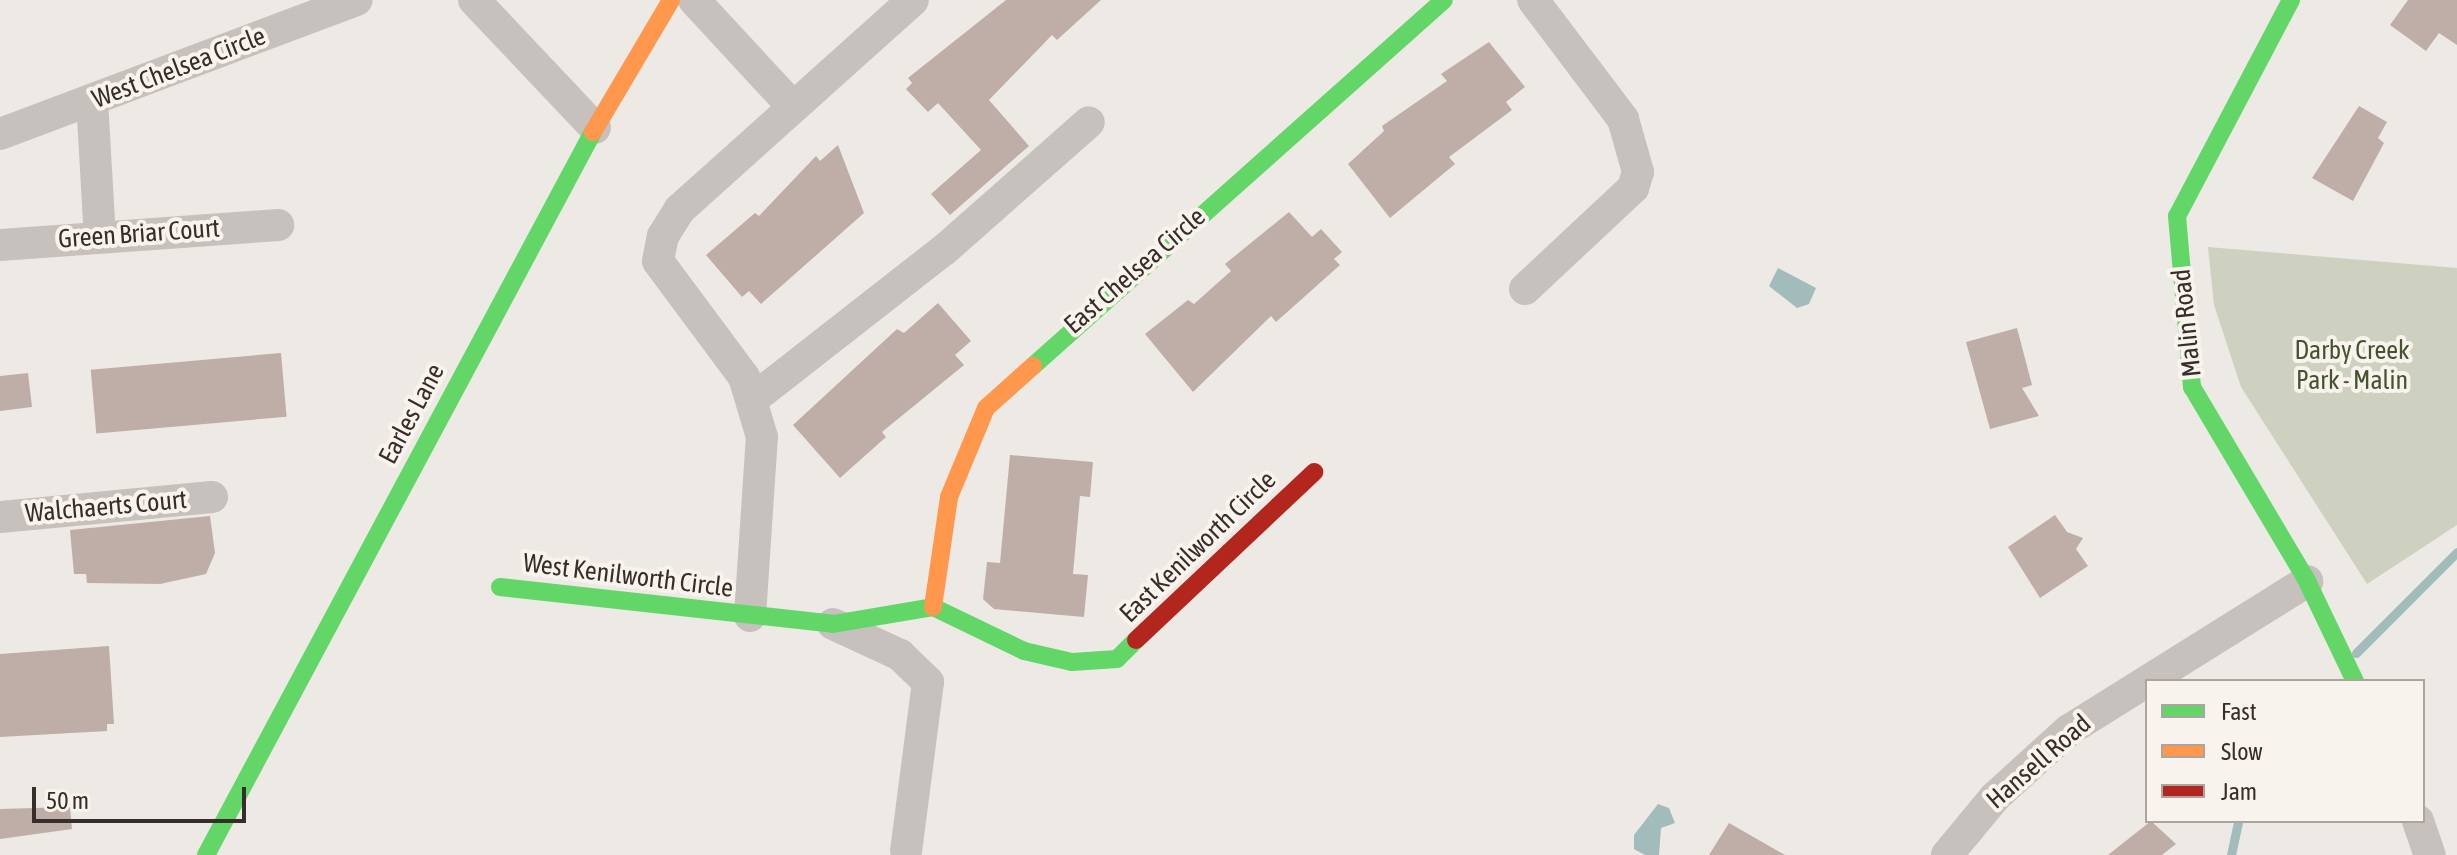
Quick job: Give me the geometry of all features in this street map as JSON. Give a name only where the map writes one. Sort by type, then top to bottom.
[{"type":"street","name":"West Chelsea Circle","points":[[0,134],[357,0]]},
{"type":"street","points":[[474,0],[595,128]]},
{"type":"street","name":"Earles Lane","points":[[206,855],[595,128],[671,0]]},
{"type":"street","points":[[694,0],[793,107]]},
{"type":"street","points":[[913,0],[679,210],[658,261],[753,399],[763,475],[750,616],[833,624],[933,607]]},
{"type":"street","name":"East Chelsea Circle","points":[[933,607],[949,497],[986,408],[1444,0]]},
{"type":"street","points":[[1525,289],[1633,188],[1638,172],[1623,119],[1533,0]]},
{"type":"street","name":"Malin Road","points":[[2291,0],[2177,216],[2192,387],[2307,581],[2354,679]]},
{"type":"street","points":[[92,100],[100,237]]},
{"type":"street","points":[[753,399],[944,250],[1089,122]]},
{"type":"street","name":"Green Briar Court","points":[[0,245],[278,225]]},
{"type":"street","name":"East Kenilworth Circle","points":[[933,607],[1024,651],[1072,662],[1117,659],[1314,472]]},
{"type":"street","name":"Walchaerts Court","points":[[0,517],[212,497]]},
{"type":"street","name":"Hansell Road","points":[[2150,679],[2307,581]]},
{"type":"street","name":"West Kenilworth Circle","points":[[500,587],[750,616]]},
{"type":"street","points":[[833,624],[900,655],[928,682],[906,851]]},
{"type":"street","name":"Hansell Road","points":[[1947,855],[1995,797],[2069,730],[2145,682]]},
{"type":"street","points":[[2419,823],[2430,855]]},
{"type":"green space","name":"Darby Creek Park - Malin","points":[[2208,247],[2457,268],[2457,525],[2367,584],[2241,387],[2214,305]]},
{"type":"water","points":[[1778,268],[1816,288],[1809,304],[1797,308],[1769,286]]},
{"type":"water","points":[[1658,804],[1669,808],[1675,823],[1661,828],[1659,855],[1645,855],[1634,849],[1634,835]]},
{"type":"building","points":[[1006,0],[1101,0],[1057,40],[1052,35],[989,100],[1029,146],[950,215],[931,194],[981,150],[938,103],[928,112],[906,89],[912,83],[908,78]]},
{"type":"building","points":[[2408,0],[2457,0],[2457,45],[2439,33],[2426,51],[2390,25]]},
{"type":"building","points":[[1489,42],[1525,87],[1506,102],[1512,110],[1449,157],[1455,164],[1390,218],[1348,164],[1384,131],[1382,126],[1447,81],[1441,74]]},
{"type":"building","points":[[2359,106],[2387,122],[2378,138],[2384,143],[2353,201],[2312,178]]},
{"type":"building","points":[[838,145],[864,213],[761,304],[749,291],[742,297],[706,255],[755,213],[759,216],[816,156],[820,161]]},
{"type":"building","points":[[1289,212],[1312,237],[1321,229],[1342,252],[1334,259],[1340,265],[1276,322],[1271,316],[1193,392],[1145,334],[1188,300],[1194,304],[1231,271],[1225,264]]},
{"type":"building","points":[[938,303],[971,341],[955,355],[964,365],[882,432],[886,437],[840,478],[793,425],[897,329],[904,333]]},
{"type":"building","points":[[2017,328],[2032,385],[2022,388],[2039,416],[1990,429],[1966,342]]},
{"type":"building","points":[[281,353],[287,417],[96,433],[91,370]]},
{"type":"building","points":[[28,373],[32,407],[0,411],[0,376]]},
{"type":"building","points":[[1010,455],[1093,462],[1090,497],[1080,496],[1073,574],[1088,575],[1084,617],[994,609],[983,599],[987,562],[1000,563]]},
{"type":"building","points":[[2055,515],[2067,532],[2083,538],[2076,549],[2088,566],[2040,598],[2008,547]]},
{"type":"building","points":[[210,516],[215,553],[206,574],[160,584],[87,583],[86,574],[74,574],[70,530]]},
{"type":"building","points":[[109,646],[114,724],[107,724],[107,731],[0,737],[0,654]]},
{"type":"building","points":[[70,807],[72,829],[0,839],[0,809]]},
{"type":"building","points":[[1729,823],[1785,855],[1709,855]]},
{"type":"building","points":[[2148,823],[2153,823],[2176,844],[2162,855],[2108,855]]},
{"type":"waterway","points":[[2356,653],[2457,552]]},
{"type":"waterway","points":[[2231,855],[2238,823]]},
{"type":"traffic: fast","points":[[1033,366],[1444,0]]},
{"type":"traffic: fast","points":[[2291,0],[2177,216],[2192,387],[2307,581],[2354,679]]},
{"type":"traffic: fast","points":[[206,855],[593,132]]},
{"type":"traffic: fast","points":[[500,587],[833,624],[933,607],[1024,651],[1072,662],[1117,659],[1136,640]]},
{"type":"traffic: slow","points":[[593,132],[671,0]]},
{"type":"traffic: slow","points":[[933,607],[949,497],[986,408],[1033,366]]},
{"type":"traffic: jam","points":[[1136,640],[1314,472]]}]
